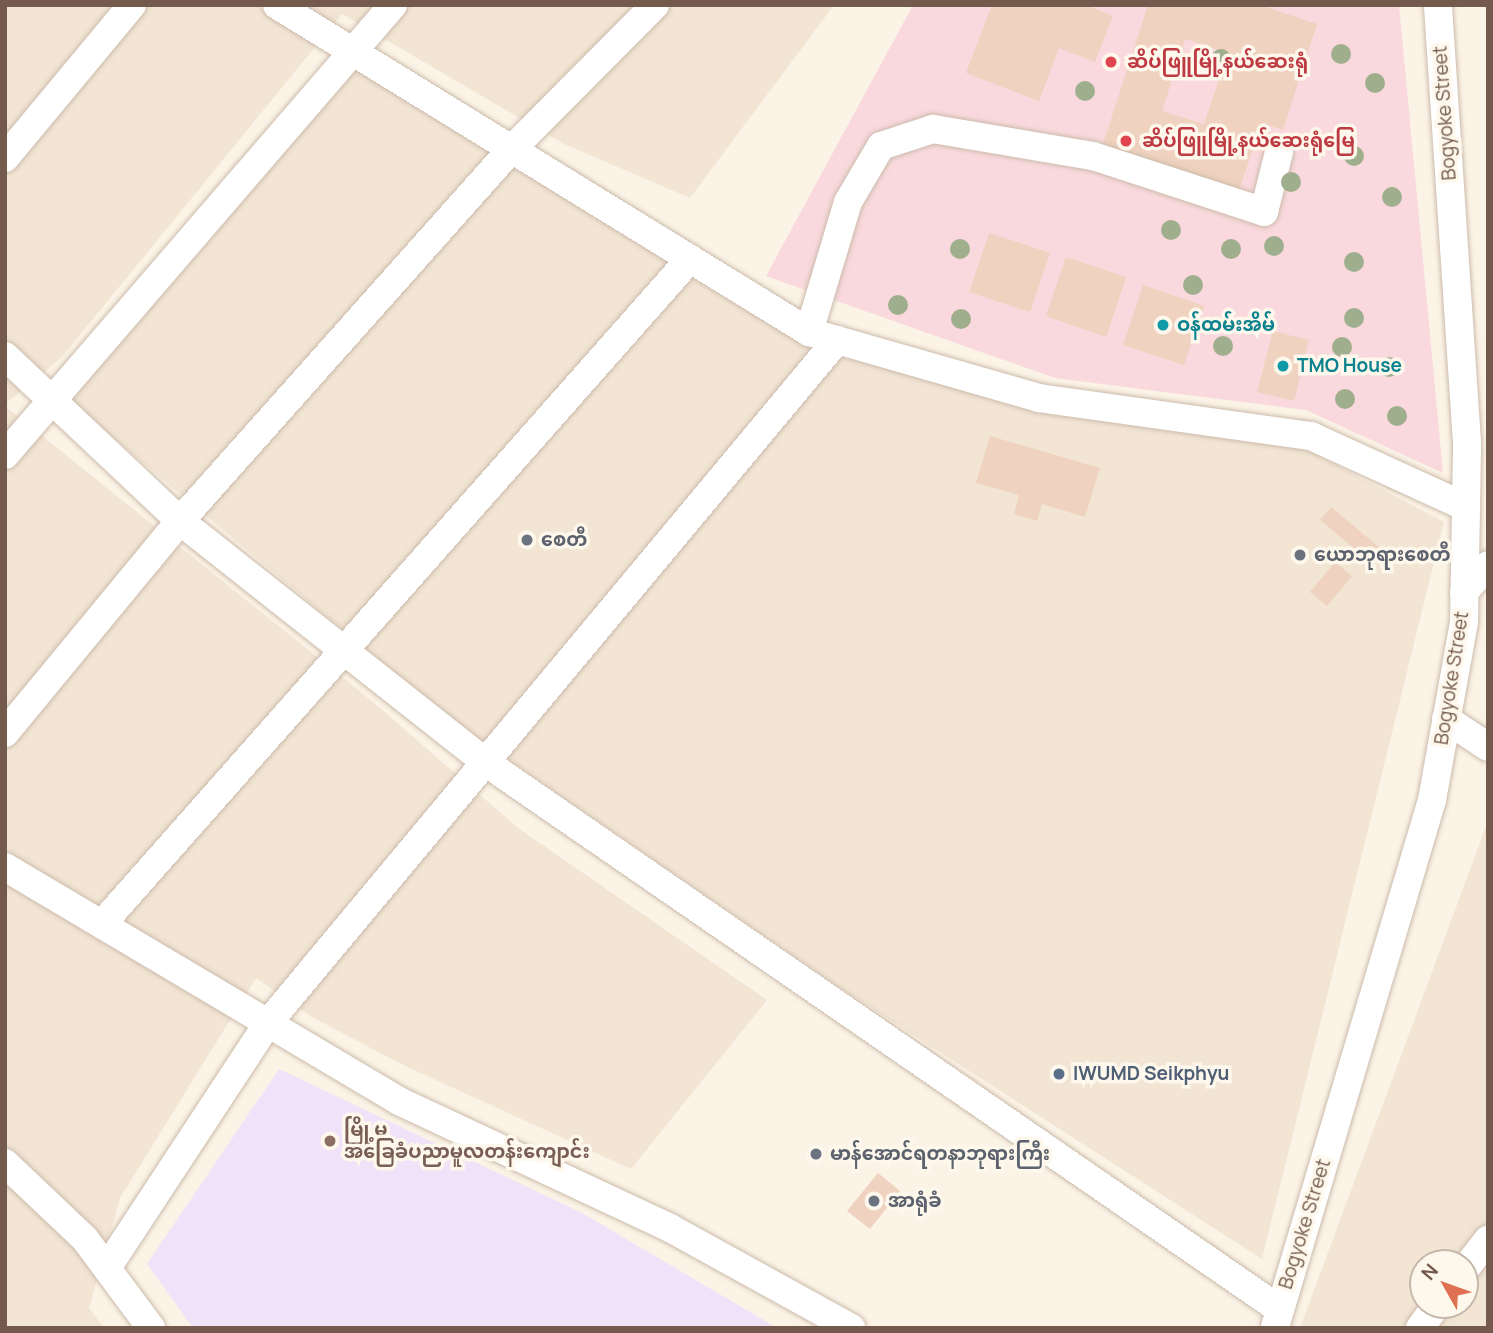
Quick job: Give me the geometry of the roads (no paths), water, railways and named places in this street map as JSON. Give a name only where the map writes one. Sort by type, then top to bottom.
[{"type":"street","points":[[5,158],[132,5]]},
{"type":"street","points":[[276,5],[809,332],[1039,398],[1311,436],[1466,507]]},
{"type":"street","points":[[5,455],[393,5]]},
{"type":"street","points":[[5,733],[180,521],[512,149],[655,5]]},
{"type":"street","name":"Bogyoke Street","points":[[1277,1318],[1432,800],[1464,622],[1467,443],[1437,5]]},
{"type":"street","points":[[809,332],[848,202],[881,146],[933,129],[1093,156],[1264,212],[1279,152]]},
{"type":"street","points":[[102,924],[690,259]]},
{"type":"street","points":[[107,1268],[268,1023],[836,340]]},
{"type":"street","points":[[5,356],[180,521],[485,762],[1277,1318]]},
{"type":"street","points":[[1464,592],[1488,565]]},
{"type":"street","points":[[1446,719],[1488,747]]},
{"type":"street","points":[[5,867],[399,1101],[670,1228],[851,1328]]},
{"type":"street","points":[[5,1163],[85,1239],[151,1328]]},
{"type":"place","name":"ဆိပ်ဖြူမြို့နယ်ဆေးရုံ","points":[[1111,62]]},
{"type":"place","name":"ဆိပ်ဖြူမြို့နယ်ဆေးရုံမြေ","points":[[1126,141]]},
{"type":"place","name":"ဝန်ထမ်းအိမ်","points":[[1163,325]]},
{"type":"place","name":"TMO House","points":[[1283,366]]},
{"type":"place","name":"စေတီ","points":[[527,540]]},
{"type":"place","name":"ယောဘုရားစေတီ","points":[[1300,555]]},
{"type":"place","name":"IWUMD Seikphyu","points":[[1059,1074]]},
{"type":"place","name":"မြို့မ အခြေခံပညာမူလတန်းကျောင်း","points":[[330,1141]]},
{"type":"place","name":"မာန်အောင်ရတနာဘုရားကြီး","points":[[816,1154]]},
{"type":"place","name":"အာရုံခံ","points":[[874,1201]]}]
